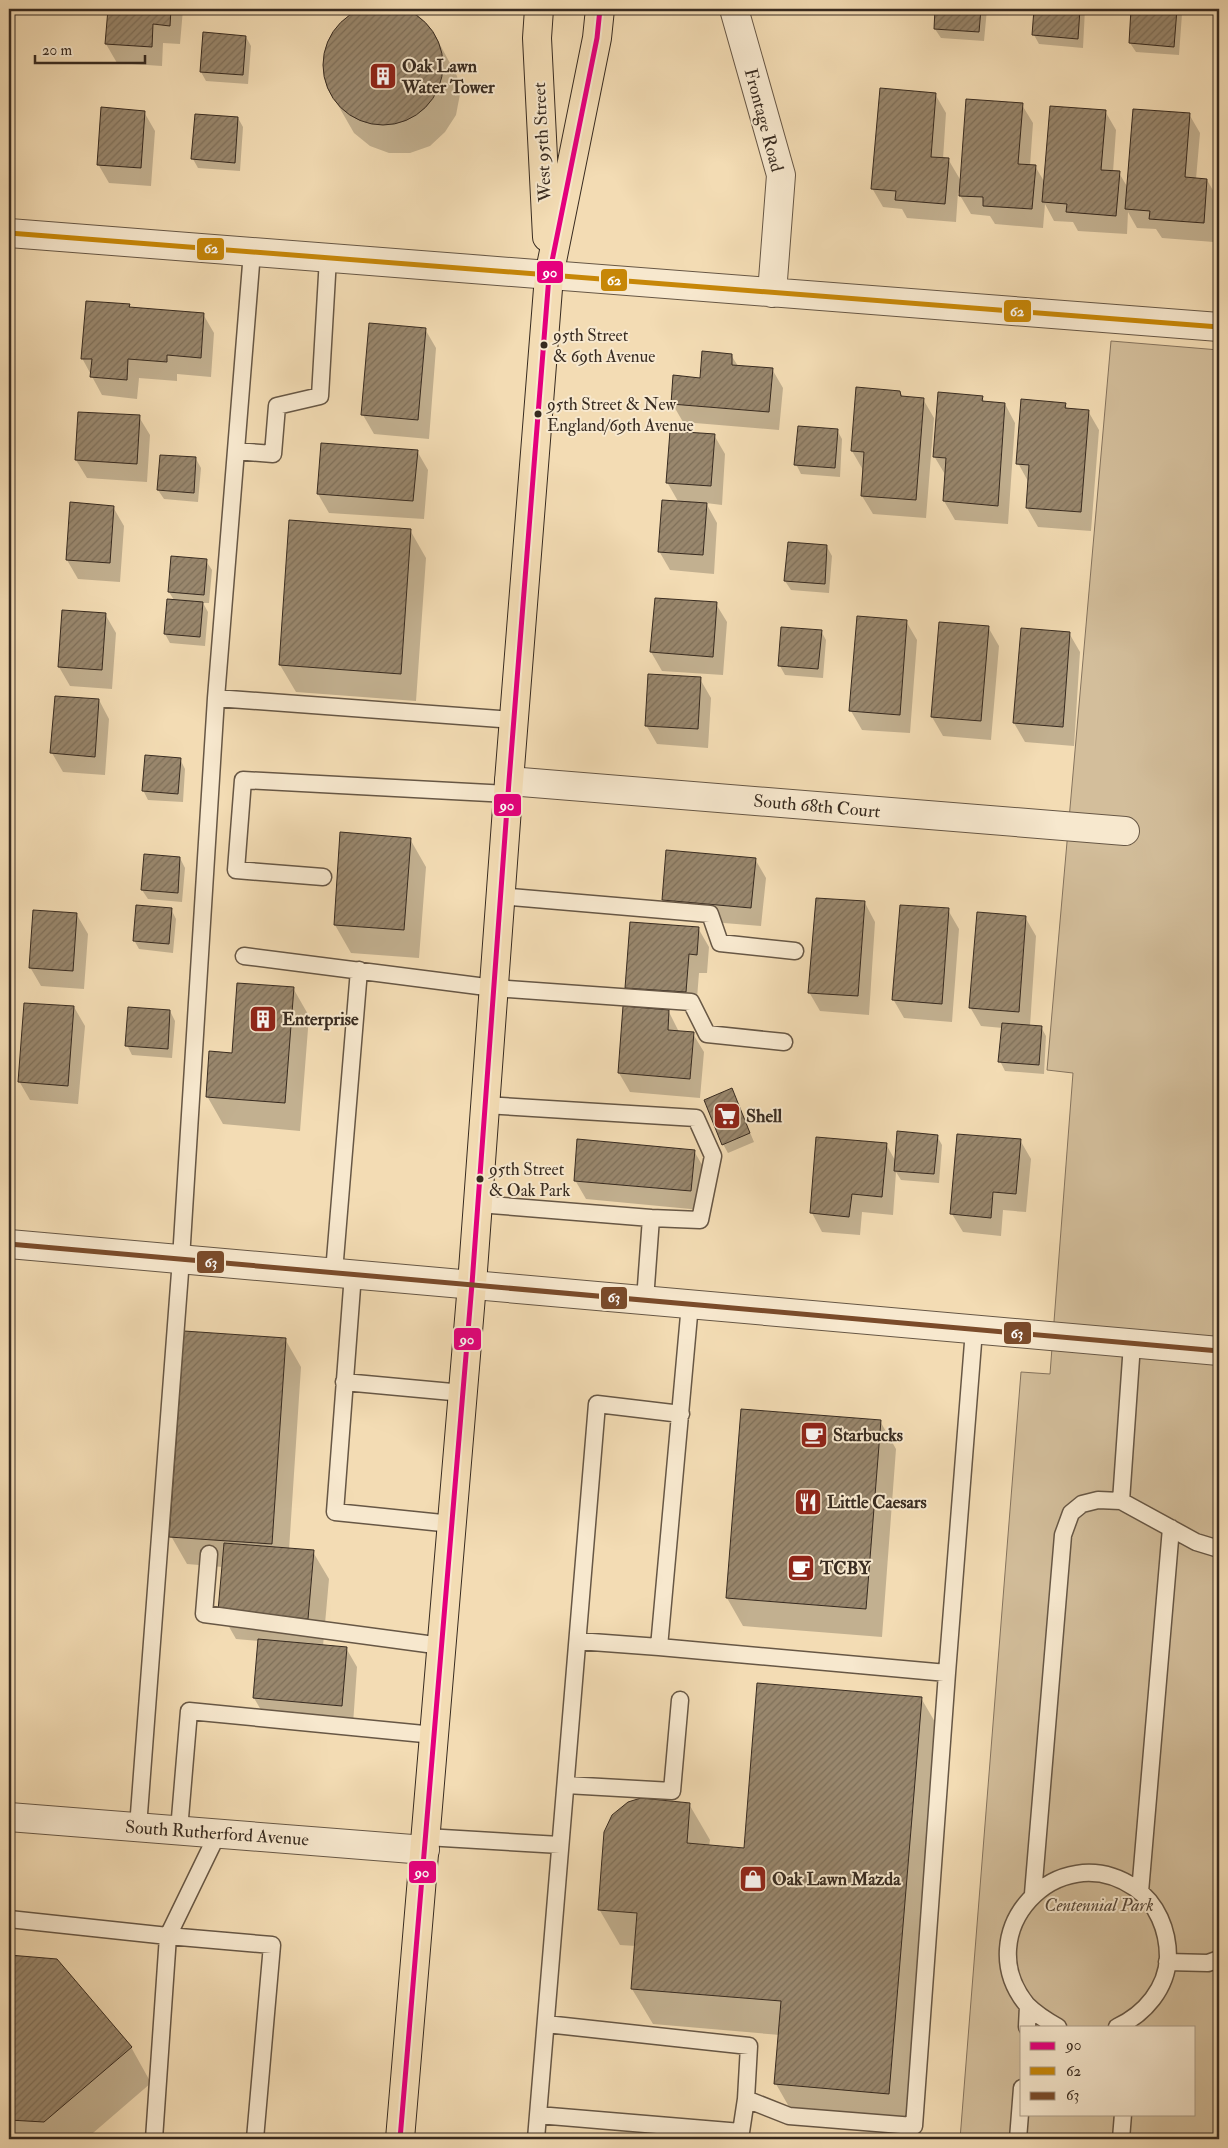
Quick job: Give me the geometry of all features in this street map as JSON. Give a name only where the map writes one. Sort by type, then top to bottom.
[{"type":"main road","name":"West 95th Street","points":[[539,9],[537,38],[549,276]]},
{"type":"main road","name":"West 95th Street","points":[[400,2139],[472,1284],[508,787],[549,276],[597,38],[600,9]]},
{"type":"street","name":"Frontage Road","points":[[734,9],[780,175],[772,293]]},
{"type":"street","points":[[9,233],[1219,327]]},
{"type":"street","name":"South 68th Court","points":[[508,787],[1125,831]]},
{"type":"street","points":[[9,1244],[1219,1351]]},
{"type":"street","name":"South Rutherford Avenue","points":[[9,1817],[218,1833],[425,1843]]},
{"type":"lane","points":[[138,1827],[181,1259],[216,698],[252,252]]},
{"type":"lane","points":[[236,451],[273,454],[277,406],[320,396],[328,258]]},
{"type":"lane","points":[[216,698],[514,720]]},
{"type":"lane","points":[[323,877],[236,870],[243,780],[508,787]]},
{"type":"lane","points":[[500,896],[710,914],[720,943],[795,950]]},
{"type":"lane","points":[[244,956],[494,988],[691,1002],[707,1034],[784,1042]]},
{"type":"lane","points":[[359,970],[343,1273],[344,1382],[335,1512],[452,1524]]},
{"type":"lane","points":[[478,1204],[651,1218],[700,1220],[713,1156],[696,1118],[485,1105]]},
{"type":"lane","points":[[645,1300],[651,1218]]},
{"type":"lane","points":[[659,1647],[690,1304]]},
{"type":"lane","points":[[746,2099],[790,2116],[914,2126],[974,1330]]},
{"type":"lane","points":[[1121,1502],[1132,1344]]},
{"type":"lane","points":[[344,1382],[463,1393]]},
{"type":"lane","points":[[536,2139],[597,1404],[681,1414]]},
{"type":"lane","points":[[1033,1894],[1063,1535],[1072,1513],[1082,1504],[1098,1500],[1121,1502],[1196,1542],[1219,1550]]},
{"type":"lane","points":[[1140,1892],[1170,1528]]},
{"type":"lane","points":[[209,1554],[204,1614],[442,1646]]},
{"type":"lane","points":[[578,1640],[947,1673]]},
{"type":"lane","points":[[566,1785],[672,1791],[680,1700]]},
{"type":"lane","points":[[179,1830],[189,1711],[434,1735]]},
{"type":"lane","points":[[154,2139],[168,1936],[218,1833]]},
{"type":"lane","points":[[425,1843],[560,1846]]},
{"type":"lane","points":[[1056,2026],[1042,2018],[1028,2006],[1018,1991],[1012,1975],[1009,1958],[1009,1940],[1014,1923],[1022,1907],[1033,1894],[1049,1882],[1067,1875],[1086,1872],[1115,1877],[1140,1892],[1153,1906],[1162,1923],[1168,1942],[1168,1962],[1163,1980],[1155,1996],[1143,2010],[1125,2025]]},
{"type":"lane","points":[[9,1919],[272,1945],[255,2139]]},
{"type":"lane","points":[[1168,1962],[1208,1963],[1219,1960]]},
{"type":"lane","points":[[1027,2026],[1028,2006]]},
{"type":"lane","points":[[538,2115],[742,2132],[746,2099],[749,2046],[546,2024]]},
{"type":"lane","points":[[1018,2139],[1020,2114]]},
{"type":"lane","points":[[1121,2139],[1123,2116]]},
{"type":"green space","name":"Centennial Park","points":[[1111,341],[1219,350],[1219,2139],[960,2139],[1021,1372],[1050,1374],[1073,1073],[1047,1070]]},
{"type":"building","name":"Oak Lawn Water Tower","points":[[383,5],[406,9],[426,22],[439,42],[443,65],[439,88],[426,108],[406,121],[383,125],[360,121],[340,108],[327,88],[323,65],[327,42],[340,22],[360,9]]},
{"type":"building","points":[[108,9],[171,9],[170,26],[153,24],[152,47],[105,44]]},
{"type":"building","points":[[935,9],[981,9],[979,32],[934,29]]},
{"type":"building","points":[[1034,9],[1080,9],[1078,39],[1032,35]]},
{"type":"building","points":[[1131,9],[1177,9],[1174,47],[1129,43]]},
{"type":"building","points":[[203,32],[246,36],[243,75],[200,72]]},
{"type":"building","points":[[880,88],[936,93],[931,157],[949,158],[945,204],[895,200],[896,191],[871,189]]},
{"type":"building","points":[[966,99],[1023,103],[1018,164],[1036,165],[1032,209],[983,206],[983,197],[959,196]]},
{"type":"building","points":[[1050,106],[1106,110],[1101,170],[1120,171],[1116,216],[1066,212],[1067,204],[1042,202]]},
{"type":"building","points":[[101,107],[145,111],[141,168],[97,165]]},
{"type":"building","points":[[1133,109],[1190,113],[1185,177],[1207,179],[1204,223],[1149,219],[1150,211],[1125,209]]},
{"type":"building","points":[[195,114],[238,117],[235,163],[191,159]]},
{"type":"building","points":[[86,301],[130,304],[129,307],[204,313],[201,358],[167,355],[167,362],[128,359],[127,380],[90,377],[92,359],[81,359]]},
{"type":"building","points":[[369,323],[426,328],[418,420],[361,415]]},
{"type":"building","points":[[702,351],[732,354],[732,365],[773,368],[769,412],[671,404],[673,375],[700,378]]},
{"type":"building","points":[[856,387],[900,391],[901,396],[924,398],[916,500],[861,496],[864,452],[851,451]]},
{"type":"building","points":[[938,392],[983,396],[982,401],[1005,403],[998,506],[943,501],[946,458],[933,457]]},
{"type":"building","points":[[1021,399],[1066,403],[1065,408],[1089,410],[1081,512],[1026,508],[1029,465],[1016,464]]},
{"type":"building","points":[[78,412],[140,415],[137,464],[75,460]]},
{"type":"building","points":[[798,426],[838,429],[835,468],[794,465]]},
{"type":"building","points":[[670,431],[715,434],[711,486],[666,483]]},
{"type":"building","points":[[321,443],[418,450],[413,501],[317,494]]},
{"type":"building","points":[[160,455],[196,457],[194,493],[157,490]]},
{"type":"building","points":[[662,500],[707,503],[703,555],[658,552]]},
{"type":"building","points":[[70,502],[114,506],[110,563],[66,560]]},
{"type":"building","points":[[289,520],[411,529],[401,674],[279,665]]},
{"type":"building","points":[[788,542],[827,545],[825,584],[784,581]]},
{"type":"building","points":[[171,556],[207,559],[204,595],[168,592]]},
{"type":"building","points":[[655,598],[717,602],[713,657],[650,652]]},
{"type":"building","points":[[167,599],[203,602],[200,637],[164,634]]},
{"type":"building","points":[[62,610],[106,613],[102,670],[58,667]]},
{"type":"building","points":[[857,616],[907,620],[900,715],[849,711]]},
{"type":"building","points":[[939,622],[989,626],[981,721],[931,717]]},
{"type":"building","points":[[781,627],[822,630],[818,669],[778,666]]},
{"type":"building","points":[[1021,628],[1070,632],[1063,727],[1013,723]]},
{"type":"building","points":[[648,674],[701,677],[698,729],[645,726]]},
{"type":"building","points":[[55,696],[99,699],[95,757],[50,753]]},
{"type":"building","points":[[145,755],[181,758],[178,794],[142,791]]},
{"type":"building","points":[[340,832],[411,838],[404,930],[334,925]]},
{"type":"building","points":[[666,850],[756,858],[751,908],[662,900]]},
{"type":"building","points":[[144,854],[180,857],[178,893],[141,890]]},
{"type":"building","points":[[816,898],[865,901],[858,996],[808,993]]},
{"type":"building","points":[[136,905],[172,908],[169,944],[133,941]]},
{"type":"building","points":[[900,905],[949,908],[942,1004],[892,1000]]},
{"type":"building","points":[[33,910],[77,913],[73,971],[29,968]]},
{"type":"building","points":[[977,912],[1026,916],[1019,1012],[969,1008]]},
{"type":"building","points":[[630,922],[699,927],[697,955],[689,954],[686,992],[625,988]]},
{"type":"building","name":"Enterprise","points":[[237,983],[294,987],[285,1103],[206,1097],[209,1051],[232,1053]]},
{"type":"building","points":[[24,1003],[74,1006],[68,1086],[18,1082]]},
{"type":"building","points":[[623,1006],[669,1010],[668,1030],[694,1032],[690,1079],[618,1073]]},
{"type":"building","points":[[128,1007],[170,1010],[168,1049],[125,1046]]},
{"type":"building","points":[[1002,1023],[1042,1026],[1039,1065],[998,1062]]},
{"type":"building","name":"Shell","points":[[732,1088],[750,1133],[722,1145],[704,1100]]},
{"type":"building","points":[[897,1131],[938,1135],[934,1174],[894,1171]]},
{"type":"building","points":[[957,1134],[1021,1139],[1016,1194],[993,1192],[991,1218],[950,1214]]},
{"type":"building","points":[[816,1137],[887,1143],[882,1197],[852,1194],[849,1217],[810,1213]]},
{"type":"building","points":[[577,1139],[695,1150],[691,1191],[574,1181]]},
{"type":"building","points":[[184,1331],[286,1338],[272,1544],[169,1537]]},
{"type":"building","points":[[741,1409],[881,1420],[866,1609],[726,1598]]},
{"type":"building","points":[[224,1543],[314,1550],[308,1619],[218,1611]]},
{"type":"building","points":[[258,1639],[347,1647],[342,1706],[253,1698]]},
{"type":"building","name":"Oak Lawn Mazda","points":[[757,1683],[922,1697],[889,2094],[774,2084],[781,2001],[631,1989],[637,1913],[598,1910],[604,1832],[612,1815],[628,1802],[641,1798],[690,1803],[687,1843],[744,1848]]},
{"type":"building","points":[[9,1955],[57,1959],[132,2047],[44,2122],[9,2120]]},
{"type":"transit line","name":"90","points":[[400,2139],[472,1284],[549,276],[597,38],[600,9]]},
{"type":"transit line","name":"62","points":[[9,233],[1219,327]]},
{"type":"transit line","name":"63","points":[[9,1244],[1219,1351]]},
{"type":"place","name":"Oak Lawn Water Tower","points":[[383,76]]},
{"type":"place","name":"95th Street & 69th Avenue","points":[[544,345]]},
{"type":"place","name":"95th Street & New England/69th Avenue","points":[[538,414]]},
{"type":"place","name":"Enterprise","points":[[263,1019]]},
{"type":"place","name":"Shell","points":[[727,1116]]},
{"type":"place","name":"95th Street & Oak Park","points":[[480,1179]]},
{"type":"place","name":"Starbucks","points":[[814,1435]]},
{"type":"place","name":"Little Caesars","points":[[808,1502]]},
{"type":"place","name":"TCBY","points":[[801,1568]]},
{"type":"place","name":"Oak Lawn Mazda","points":[[753,1879]]}]
